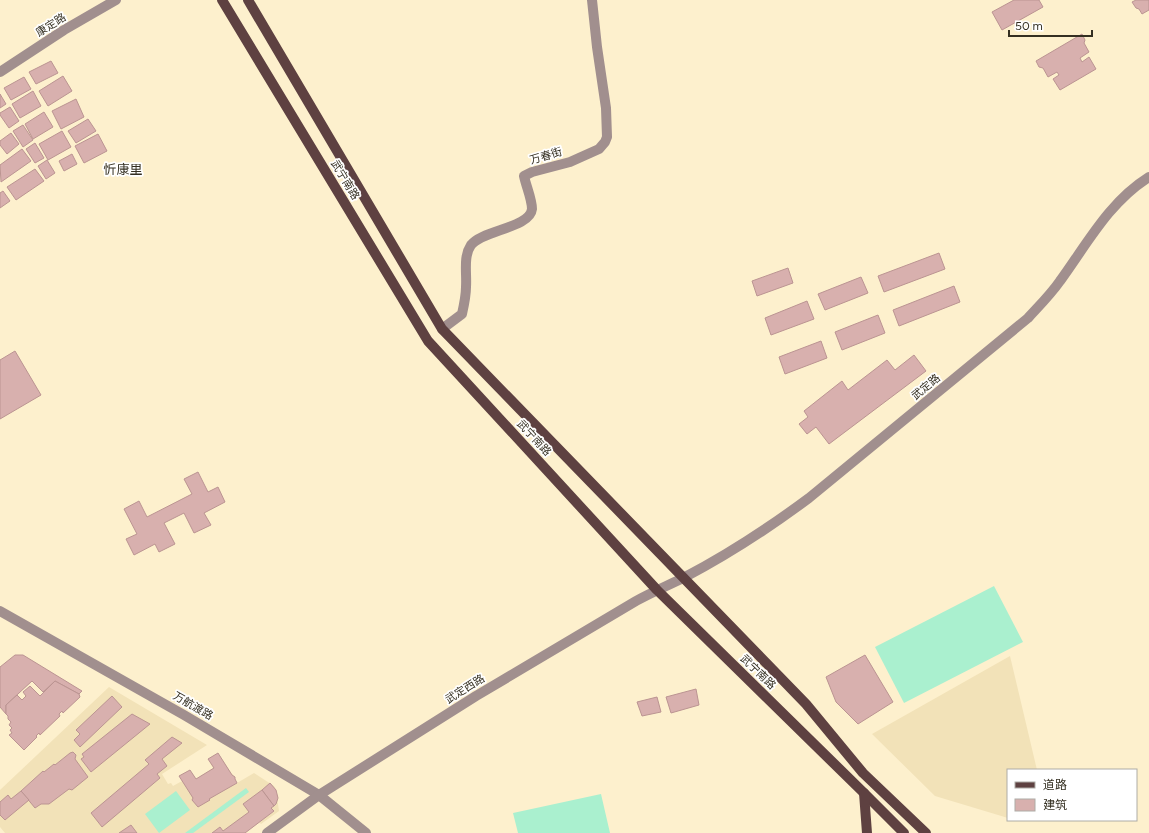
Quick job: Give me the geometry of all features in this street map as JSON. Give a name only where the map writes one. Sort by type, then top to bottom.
[{"type":"main road","name":"武宁南路","points":[[222,0],[428,340],[657,590],[904,833]]},
{"type":"main road","name":"武宁南路","points":[[248,0],[442,329],[806,704],[863,773],[926,833]]},
{"type":"main road","points":[[864,793],[867,833]]},
{"type":"street","name":"康定路","points":[[0,72],[64,30],[116,0]]},
{"type":"street","name":"万春街","points":[[442,329],[462,314],[466,292],[467,255],[473,243],[483,236],[522,221],[530,214],[532,206],[524,176],[532,172],[570,162],[599,149],[605,142],[606,108],[592,0]]},
{"type":"street","name":"武定路","points":[[684,578],[742,544],[809,498],[1028,318],[1046,300],[1060,282],[1107,215],[1125,196],[1149,177]]},
{"type":"street","name":"武定西路","points":[[267,833],[319,794],[476,696],[657,590],[684,578]]},
{"type":"street","name":"万航渡路","points":[[0,611],[184,715],[319,794],[366,833]]},
{"type":"shaded area","points":[[1010,656],[1037,769],[1007,769],[1007,818],[935,796],[872,734]]},
{"type":"shaded area","points":[[109,687],[207,745],[162,774],[168,784],[171,783],[173,786],[182,781],[179,776],[190,770],[196,779],[213,768],[208,759],[218,753],[235,777],[237,783],[254,773],[274,786],[279,811],[261,824],[259,822],[245,833],[5,833],[0,827],[0,790]]},
{"type":"green space","points":[[994,586],[1023,642],[904,703],[875,647]]},
{"type":"green space","points":[[246,788],[249,792],[193,833],[185,833]]},
{"type":"green space","points":[[176,791],[190,810],[159,833],[145,814]]},
{"type":"green space","points":[[601,794],[610,833],[518,833],[513,813]]},
{"type":"building","points":[[1014,0],[1039,0],[1043,7],[1002,30],[992,12]]},
{"type":"building","points":[[1136,0],[1149,0],[1149,10],[1142,14],[1132,2]]},
{"type":"building","points":[[1082,34],[1085,40],[1084,43],[1089,52],[1080,58],[1082,62],[1089,57],[1096,69],[1060,90],[1053,79],[1059,75],[1057,72],[1048,77],[1043,68],[1039,67],[1036,61]]},
{"type":"building","points":[[51,61],[58,73],[36,84],[29,72]]},
{"type":"building","points":[[63,76],[72,91],[48,106],[39,91]]},
{"type":"building","points":[[24,77],[31,89],[11,100],[4,88]]},
{"type":"building","points":[[33,91],[41,106],[20,118],[12,104]]},
{"type":"building","points":[[0,94],[6,104],[0,108]]},
{"type":"building","points":[[76,99],[84,117],[61,129],[52,111]]},
{"type":"building","points":[[10,107],[19,121],[9,128],[0,113]]},
{"type":"building","points":[[44,112],[53,127],[33,139],[25,124]]},
{"type":"building","points":[[88,119],[96,131],[76,143],[68,131]]},
{"type":"building","points":[[23,125],[33,140],[23,147],[13,131]]},
{"type":"building","points":[[62,131],[71,147],[48,160],[39,144]]},
{"type":"building","points":[[11,133],[19,144],[7,154],[0,145],[0,141]]},
{"type":"building","points":[[98,134],[107,151],[84,163],[75,146]]},
{"type":"building","points":[[35,143],[44,158],[35,163],[26,149]]},
{"type":"building","points":[[22,149],[31,161],[1,182],[0,165]]},
{"type":"building","points":[[72,154],[77,164],[64,171],[59,161]]},
{"type":"building","points":[[47,160],[55,173],[46,179],[38,166]]},
{"type":"building","points":[[35,169],[44,181],[16,200],[7,187]]},
{"type":"building","points":[[3,191],[10,201],[0,208],[0,193]]},
{"type":"building","points":[[939,253],[945,269],[884,292],[878,276]]},
{"type":"building","points":[[788,268],[793,283],[757,296],[752,281]]},
{"type":"building","points":[[861,277],[868,293],[825,310],[818,294]]},
{"type":"building","points":[[954,286],[960,302],[899,326],[893,310]]},
{"type":"building","points":[[807,301],[814,319],[771,335],[765,318]]},
{"type":"building","points":[[878,315],[885,333],[842,350],[835,332]]},
{"type":"building","points":[[821,341],[827,358],[785,374],[779,357]]},
{"type":"building","points":[[15,351],[41,395],[0,419],[0,360]]},
{"type":"building","points":[[914,355],[926,371],[829,444],[816,427],[807,434],[799,424],[808,417],[804,411],[842,381],[848,390],[887,360],[895,370]]},
{"type":"building","points":[[198,472],[208,492],[218,487],[225,502],[204,513],[211,525],[194,533],[184,513],[164,523],[175,544],[159,552],[155,544],[134,555],[126,539],[137,534],[124,509],[139,501],[147,517],[192,494],[184,479]]},
{"type":"building","points":[[15,655],[23,655],[82,691],[79,694],[55,681],[43,692],[32,681],[6,705],[6,714],[0,707],[0,667]]},
{"type":"building","points":[[865,655],[893,702],[858,724],[836,702],[826,677]]},
{"type":"building","points":[[55,681],[79,694],[80,697],[63,713],[62,711],[59,714],[60,716],[40,735],[39,733],[24,750],[9,735],[12,733],[10,730],[12,728],[9,725],[11,722],[6,714],[6,705],[17,695],[22,700],[26,696],[23,692],[30,686],[40,696]]},
{"type":"building","points":[[696,689],[699,705],[671,713],[666,697]]},
{"type":"building","points":[[112,696],[122,707],[80,747],[74,740],[80,734],[76,730]]},
{"type":"building","points":[[657,697],[661,712],[642,716],[637,702]]},
{"type":"building","points":[[132,714],[150,724],[91,772],[81,759],[84,757],[82,754]]},
{"type":"building","points":[[172,737],[182,743],[162,759],[167,766],[157,774],[160,778],[102,827],[91,813],[149,764],[145,760]]},
{"type":"building","points":[[73,752],[76,755],[75,759],[88,777],[72,790],[69,789],[49,804],[41,804],[35,808],[21,791],[43,771],[44,772]]},
{"type":"building","points":[[218,753],[232,775],[235,777],[237,783],[198,807],[192,800],[193,798],[179,776],[190,770],[196,779],[214,768],[208,759]]},
{"type":"building","points":[[270,783],[276,790],[278,798],[274,806],[262,790]]},
{"type":"building","points":[[262,790],[274,806],[271,808],[274,811],[245,833],[212,833],[220,827],[223,831],[249,812],[243,804]]},
{"type":"building","points":[[21,791],[29,800],[5,820],[0,815],[0,802],[8,795],[11,799]]},
{"type":"building","points":[[131,825],[137,833],[119,833]]},
{"type":"district","name":"忻康里","points":[[123,169]]}]
